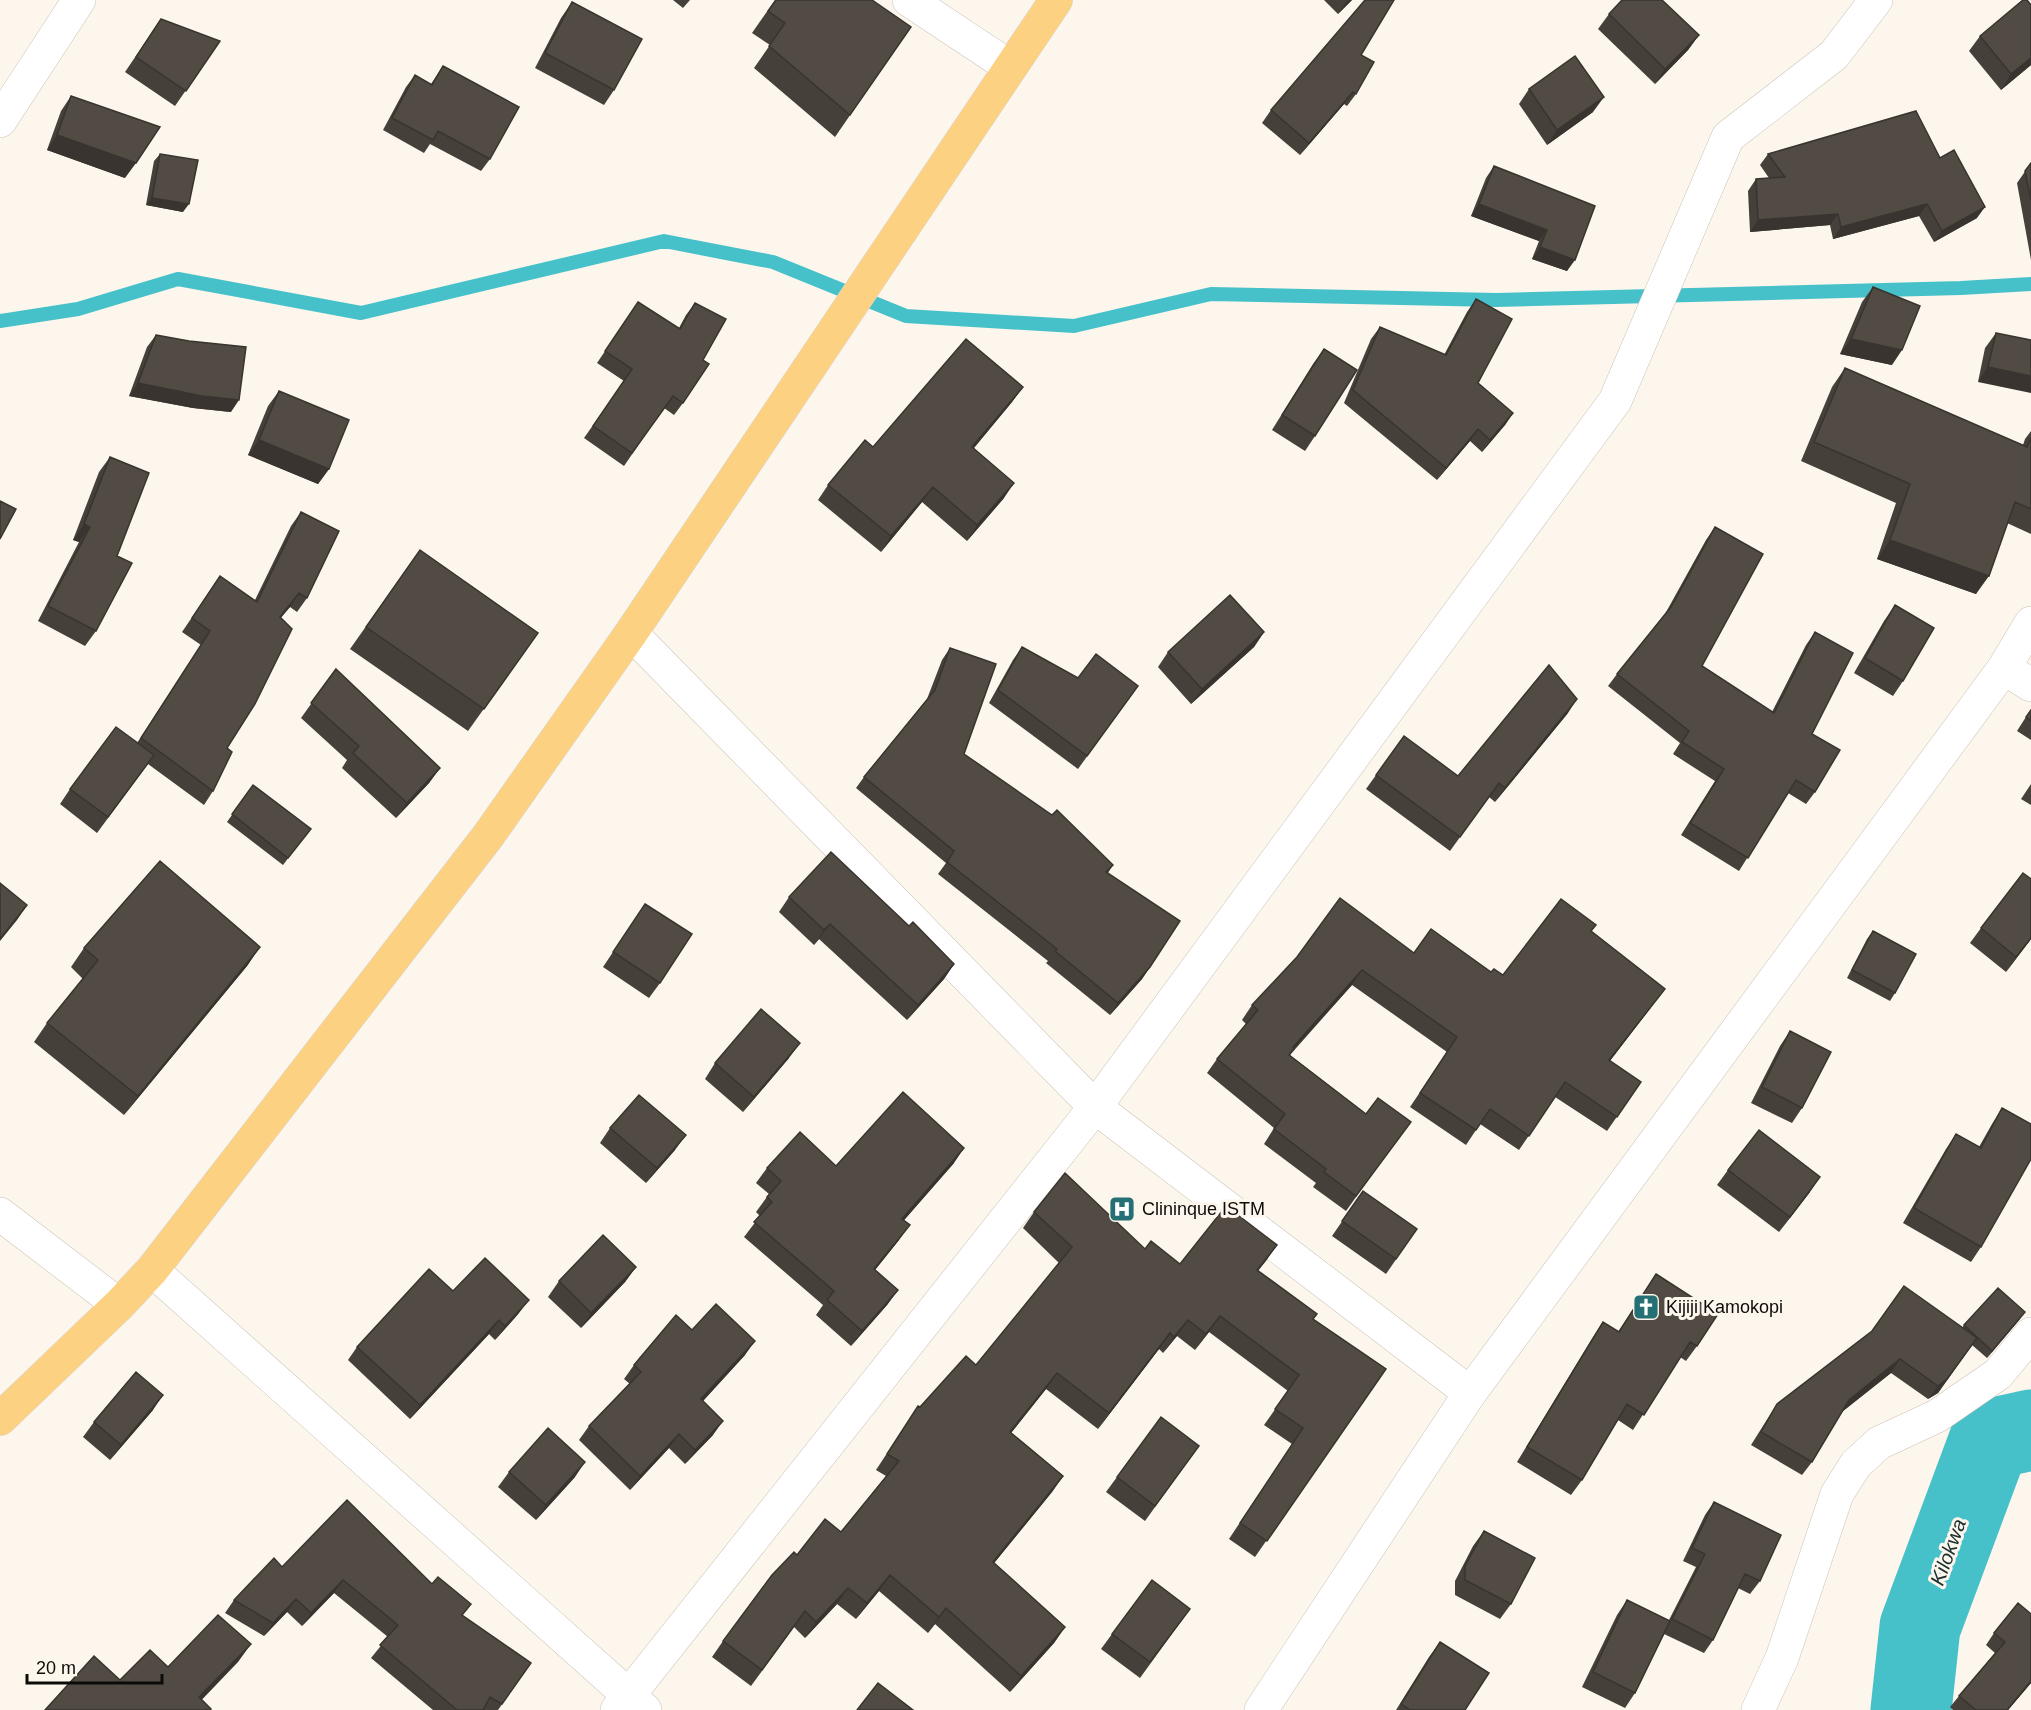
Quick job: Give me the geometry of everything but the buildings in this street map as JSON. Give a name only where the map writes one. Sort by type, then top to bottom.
[{"type":"main road","points":[[0,1419],[152,1270],[488,836],[631,633],[1056,0]]},
{"type":"street","points":[[0,121],[79,0]]},
{"type":"street","points":[[909,0],[1010,67]]},
{"type":"street","points":[[152,1270],[630,1706],[1095,1107],[1615,401],[1728,137],[1834,55],[1876,0]]},
{"type":"street","points":[[1261,1710],[1470,1393],[2018,677],[2031,623]]},
{"type":"street","points":[[631,633],[1095,1107],[1470,1393]]},
{"type":"street","points":[[0,1214],[118,1305]]},
{"type":"street","points":[[1758,1710],[1782,1658],[1837,1494],[1856,1464],[1879,1443],[1937,1416],[1998,1374],[2031,1334]]},
{"type":"waterway","points":[[0,321],[78,309],[178,279],[361,313],[664,241],[773,262],[906,316],[1074,326],[1211,294],[1496,300],[1961,288],[2031,284]]},
{"type":"waterway","name":"Kilokwa","points":[[1911,1710],[1920,1627],[1990,1439],[2031,1430]]},
{"type":"place","name":"Clininque ISTM","points":[[1122,1209]]},
{"type":"place","name":"Kijiji Kamokopi","points":[[1646,1307]]}]
